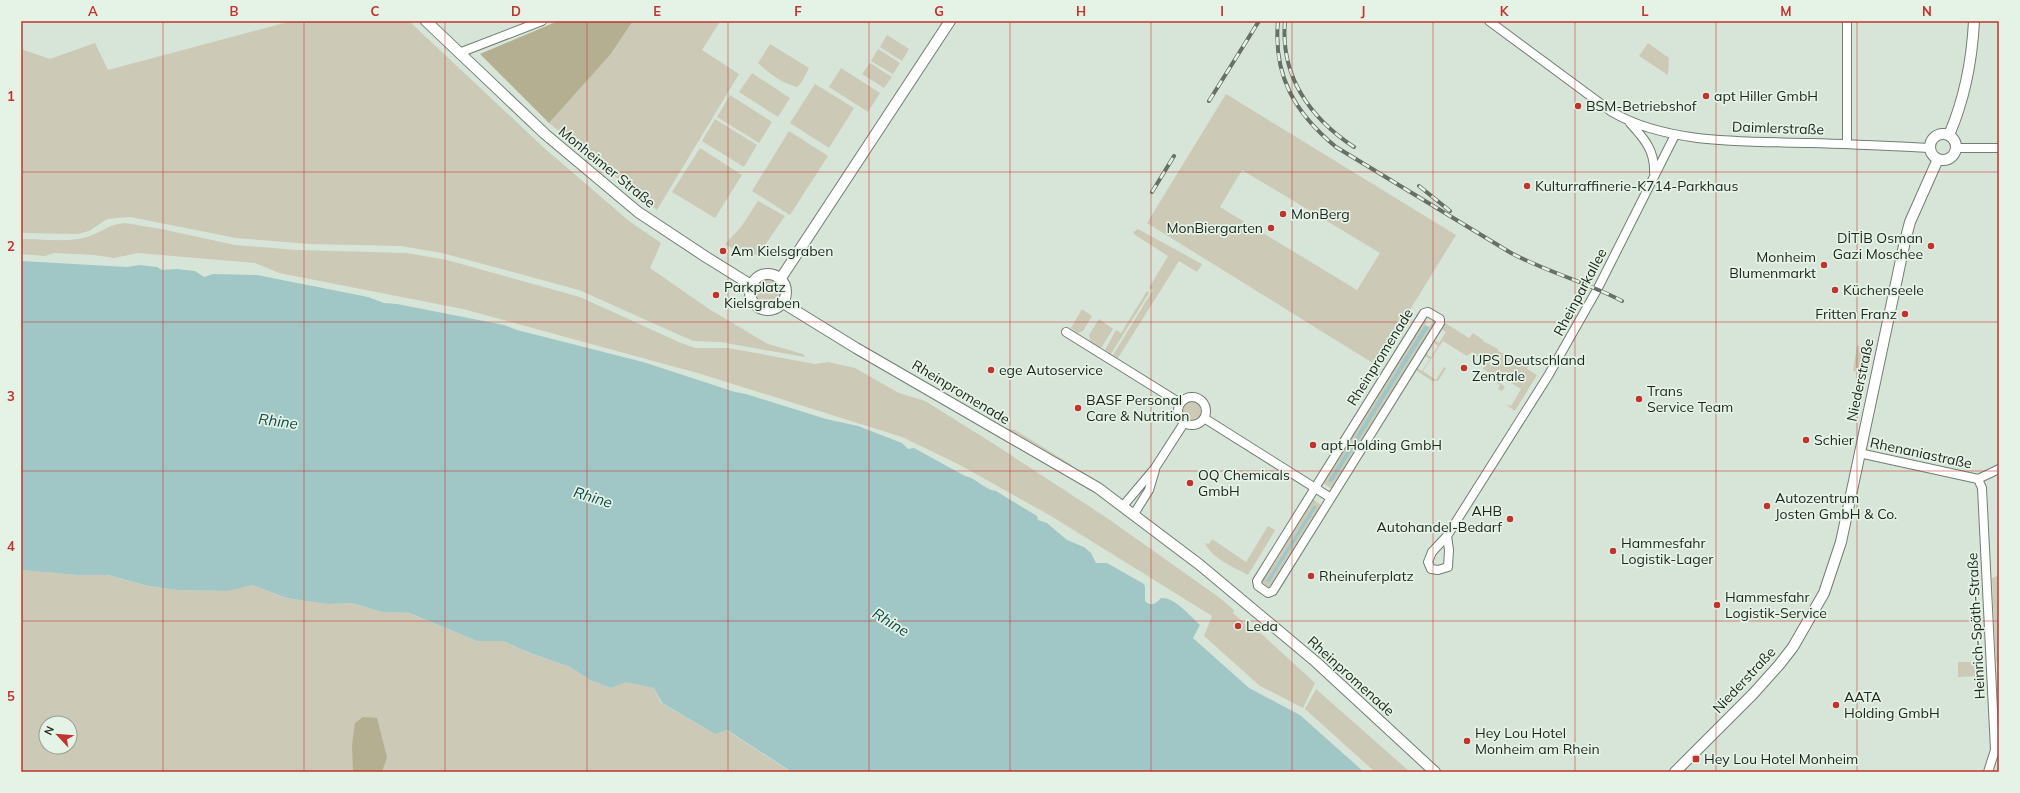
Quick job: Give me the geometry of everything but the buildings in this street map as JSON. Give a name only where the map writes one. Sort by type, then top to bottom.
[{"type":"street","name":"Monheimer Straße","points":[[426,21],[545,134],[638,212],[751,285]]},
{"type":"street","points":[[459,53],[542,21]]},
{"type":"street","points":[[781,278],[950,21]]},
{"type":"street","name":"Daimlerstraße","points":[[1489,21],[1591,98],[1628,121],[1658,131],[1674,135],[1755,141],[1847,143],[1930,148]]},
{"type":"street","points":[[1847,21],[1847,143]]},
{"type":"street","points":[[1949,135],[1964,95],[1969,71],[1974,21]]},
{"type":"street","name":"Daimlerstraße","points":[[1628,121],[1646,141],[1651,150],[1654,161],[1654,175]]},
{"type":"street","points":[[1940,134],[1949,135],[1954,140],[1956,148],[1950,158],[1938,159],[1932,153],[1930,148],[1932,139],[1940,134]]},
{"type":"street","name":"Rheinparkallee","points":[[1447,536],[1548,376],[1598,288],[1674,135]]},
{"type":"street","points":[[1956,148],[1999,148]]},
{"type":"street","name":"Niederstraße","points":[[1675,772],[1753,694],[1779,665],[1793,647],[1813,615],[1824,593],[1836,559],[1905,241],[1910,222],[1938,159]]},
{"type":"street","points":[[768,274],[781,278],[787,290],[783,303],[774,310],[768,311],[757,307],[750,297],[751,285],[761,275],[768,274]]},
{"type":"street","name":"Rheinpromenade","points":[[783,303],[1048,461],[1077,475],[1123,506],[1200,565],[1316,662],[1435,772]]},
{"type":"street","name":"Rheinpromenade","points":[[1428,312],[1440,319],[1440,323],[1331,498],[1273,591],[1268,593],[1258,586],[1257,581],[1424,313],[1428,312]]},
{"type":"street","points":[[1066,332],[1180,403]]},
{"type":"street","points":[[1190,397],[1199,398],[1206,409],[1204,418],[1201,422],[1193,425],[1184,423],[1178,412],[1180,403],[1190,397]]},
{"type":"street","points":[[1204,418],[1331,498]]},
{"type":"street","points":[[1123,506],[1155,468],[1184,423]]},
{"type":"street","name":"Rhenaniastraße","points":[[1860,453],[1978,479],[1999,469]]},
{"type":"street","points":[[1134,514],[1149,490],[1155,468]]},
{"type":"street","name":"Heinrich-Späth-Straße","points":[[1978,479],[1982,488],[1995,668],[1995,750],[1988,772]]},
{"type":"shaded area","points":[[292,21],[409,21],[543,147],[629,221],[661,243],[650,268],[709,309],[768,344],[803,354],[805,357],[720,342],[693,341],[579,290],[442,253],[401,246],[310,244],[236,238],[130,217],[107,219],[89,231],[78,234],[21,233],[21,49],[50,59],[95,43],[108,70]]},
{"type":"shaded area","points":[[558,21],[633,21],[610,55],[549,123],[480,54]]},
{"type":"shaded area","points":[[633,21],[715,21],[719,23],[702,50],[739,74],[657,210],[549,123],[610,55]]},
{"type":"shaded area","points":[[887,35],[909,49],[902,61],[880,47]]},
{"type":"shaded area","points":[[1648,43],[1669,58],[1668,75],[1639,56]]},
{"type":"shaded area","points":[[770,44],[809,68],[801,83],[797,87],[776,78],[758,63]]},
{"type":"shaded area","points":[[878,49],[900,63],[893,74],[871,61]]},
{"type":"shaded area","points":[[870,63],[892,77],[884,88],[862,74]]},
{"type":"shaded area","points":[[841,68],[880,93],[868,112],[829,87]]},
{"type":"shaded area","points":[[752,73],[790,98],[778,117],[739,92]]},
{"type":"shaded area","points":[[815,84],[854,108],[829,148],[790,123]]},
{"type":"shaded area","points":[[1226,94],[1456,235],[1376,365],[1147,223]],"holes":[[[1242,170],[1380,253],[1357,290],[1220,207]]]},
{"type":"shaded area","points":[[730,95],[772,122],[759,143],[717,117]]},
{"type":"shaded area","points":[[715,119],[757,145],[744,167],[702,141]]},
{"type":"shaded area","points":[[789,131],[828,156],[790,215],[752,191]]},
{"type":"shaded area","points":[[700,148],[742,175],[715,218],[672,192]]},
{"type":"shaded area","points":[[758,201],[785,216],[759,254],[748,257],[725,244],[741,227]]},
{"type":"shaded area","points":[[125,223],[235,245],[297,250],[407,253],[447,260],[580,297],[695,348],[728,348],[815,364],[828,362],[855,368],[899,393],[925,401],[1107,518],[1220,598],[1234,610],[1233,613],[1252,630],[1254,627],[1315,683],[1303,708],[1260,686],[1204,636],[1212,616],[1051,516],[958,464],[902,437],[701,374],[463,309],[279,273],[255,263],[138,253],[114,258],[94,255],[54,253],[45,256],[21,254],[21,239],[56,240],[83,238],[111,226]]},
{"type":"shaded area","points":[[1138,229],[1202,264],[1197,272],[1179,261],[1118,358],[1113,355],[1153,290],[1149,288],[1168,256],[1135,235],[1133,232]]},
{"type":"shaded area","points":[[768,279],[777,283],[781,292],[777,301],[768,305],[759,301],[755,292],[759,283]]},
{"type":"shaded area","points":[[1147,291],[1149,293],[1111,354],[1105,350],[1116,330],[1121,333]]},
{"type":"shaded area","points":[[1082,309],[1092,316],[1083,331],[1078,333],[1071,328]]},
{"type":"shaded area","points":[[1099,319],[1113,329],[1101,348],[1090,341],[1089,335]]},
{"type":"shaded area","points":[[1424,320],[1427,321],[1425,325],[1329,480],[1332,483],[1429,327],[1432,323],[1434,325],[1332,489],[1323,483]]},
{"type":"shaded area","points":[[1445,323],[1469,338],[1473,333],[1483,341],[1498,349],[1498,351],[1513,358],[1516,362],[1517,361],[1528,367],[1527,369],[1537,375],[1515,411],[1505,404],[1511,406],[1521,389],[1503,378],[1500,383],[1505,387],[1502,391],[1498,389],[1500,385],[1497,383],[1499,378],[1483,369],[1487,362],[1472,352],[1467,356],[1443,341],[1423,371],[1436,380],[1444,367],[1446,368],[1438,381],[1432,381],[1417,371],[1417,368],[1422,371],[1430,359],[1425,356],[1426,354],[1431,357],[1438,346],[1433,342],[1434,340],[1439,343],[1446,332],[1441,329]]},
{"type":"shaded area","points":[[1857,346],[1872,349],[1867,373],[1853,371]]},
{"type":"shaded area","points":[[1192,401],[1199,404],[1202,411],[1199,418],[1192,421],[1185,418],[1182,411],[1185,404]]},
{"type":"shaded area","points":[[1003,428],[1015,430],[1072,465],[1071,467],[1047,455]]},
{"type":"shaded area","points":[[1313,499],[1322,506],[1270,588],[1261,582]],"holes":[[[1314,505],[1317,507],[1269,583],[1266,581]]]},
{"type":"shaded area","points":[[1268,526],[1275,530],[1276,529],[1248,575],[1218,558],[1208,549],[1205,543],[1209,544],[1212,539],[1246,562]]},
{"type":"shaded area","points":[[21,570],[77,575],[107,575],[147,586],[176,590],[228,591],[253,585],[285,598],[327,604],[352,603],[382,612],[408,613],[477,641],[503,641],[529,653],[570,667],[590,680],[611,688],[625,681],[654,688],[661,703],[715,734],[726,730],[791,772],[21,772]]},
{"type":"shaded area","points":[[1999,575],[1999,662],[1996,662],[1992,578]]},
{"type":"shaded area","points":[[1958,662],[1975,662],[1976,676],[1958,677]]},
{"type":"shaded area","points":[[1316,689],[1410,772],[1375,772],[1305,709]]},
{"type":"shaded area","points":[[363,717],[377,718],[387,757],[382,772],[353,772],[352,745],[355,723]]},
{"type":"water","name":"Rhine","points":[[21,261],[127,267],[140,265],[157,267],[162,270],[176,269],[195,271],[204,277],[213,274],[257,275],[368,297],[384,303],[397,304],[504,325],[517,330],[643,362],[735,392],[746,394],[826,419],[858,426],[902,443],[908,449],[914,448],[973,479],[988,489],[996,491],[1037,516],[1038,520],[1047,523],[1067,540],[1084,547],[1091,553],[1096,563],[1107,563],[1144,584],[1145,601],[1147,603],[1153,604],[1161,598],[1177,604],[1200,625],[1193,638],[1249,688],[1300,715],[1364,772],[792,772],[727,730],[715,734],[662,703],[654,688],[626,682],[611,688],[590,680],[570,667],[530,653],[503,641],[477,641],[409,613],[382,612],[352,603],[327,604],[286,598],[253,585],[228,591],[177,590],[148,586],[108,575],[77,575],[21,570]]},
{"type":"water","points":[[1425,325],[1429,327],[1332,483],[1328,481]]},
{"type":"water","points":[[1314,505],[1317,507],[1269,583],[1266,581]]},
{"type":"railway","points":[[1209,101],[1259,21]]},
{"type":"railway","points":[[1278,21],[1277,41],[1279,59],[1283,76],[1290,92],[1298,107],[1309,121],[1336,147],[1511,253],[1538,266],[1595,288],[1622,301]]},
{"type":"railway","points":[[1285,21],[1287,60],[1301,94],[1324,123],[1338,136],[1354,147]]},
{"type":"railway","points":[[1152,192],[1174,156]]},
{"type":"railway","points":[[1419,186],[1450,211]]},
{"type":"place","name":"apt Hiller GmbH","points":[[1706,96]]},
{"type":"place","name":"BSM-Betriebshof","points":[[1578,106]]},
{"type":"place","name":"Kulturraffinerie-K714-Parkhaus","points":[[1527,186]]},
{"type":"place","name":"MonBerg","points":[[1283,214]]},
{"type":"place","name":"MonBiergarten","points":[[1271,228]]},
{"type":"place","name":"DİTİB Osman Gazi Moschee","points":[[1931,246]]},
{"type":"place","name":"Am Kielsgraben","points":[[723,251]]},
{"type":"place","name":"Monheim Blumenmarkt","points":[[1824,265]]},
{"type":"place","name":"Küchenseele","points":[[1835,290]]},
{"type":"place","name":"Parkplatz Kielsgraben","points":[[716,295]]},
{"type":"place","name":"Fritten Franz","points":[[1905,314]]},
{"type":"place","name":"UPS Deutschland Zentrale","points":[[1464,368]]},
{"type":"place","name":"ege Autoservice","points":[[991,370]]},
{"type":"place","name":"Trans Service Team","points":[[1639,399]]},
{"type":"place","name":"BASF Personal Care & Nutrition","points":[[1078,408]]},
{"type":"place","name":"Schier","points":[[1806,440]]},
{"type":"place","name":"apt Holding GmbH","points":[[1313,445]]},
{"type":"place","name":"OQ Chemicals GmbH","points":[[1190,483]]},
{"type":"place","name":"Autozentrum Josten GmbH & Co.","points":[[1767,506]]},
{"type":"place","name":"AHB Autohandel-Bedarf","points":[[1510,519]]},
{"type":"place","name":"Hammesfahr Logistik-Lager","points":[[1613,551]]},
{"type":"place","name":"Rheinuferplatz","points":[[1311,576]]},
{"type":"place","name":"Hammesfahr Logistik-Service","points":[[1717,605]]},
{"type":"place","name":"Leda","points":[[1238,626]]},
{"type":"place","name":"AATA Holding GmbH","points":[[1836,705]]},
{"type":"place","name":"Hey Lou Hotel Monheim am Rhein","points":[[1467,741]]},
{"type":"place","name":"Hey Lou Hotel Monheim","points":[[1696,759]]}]
